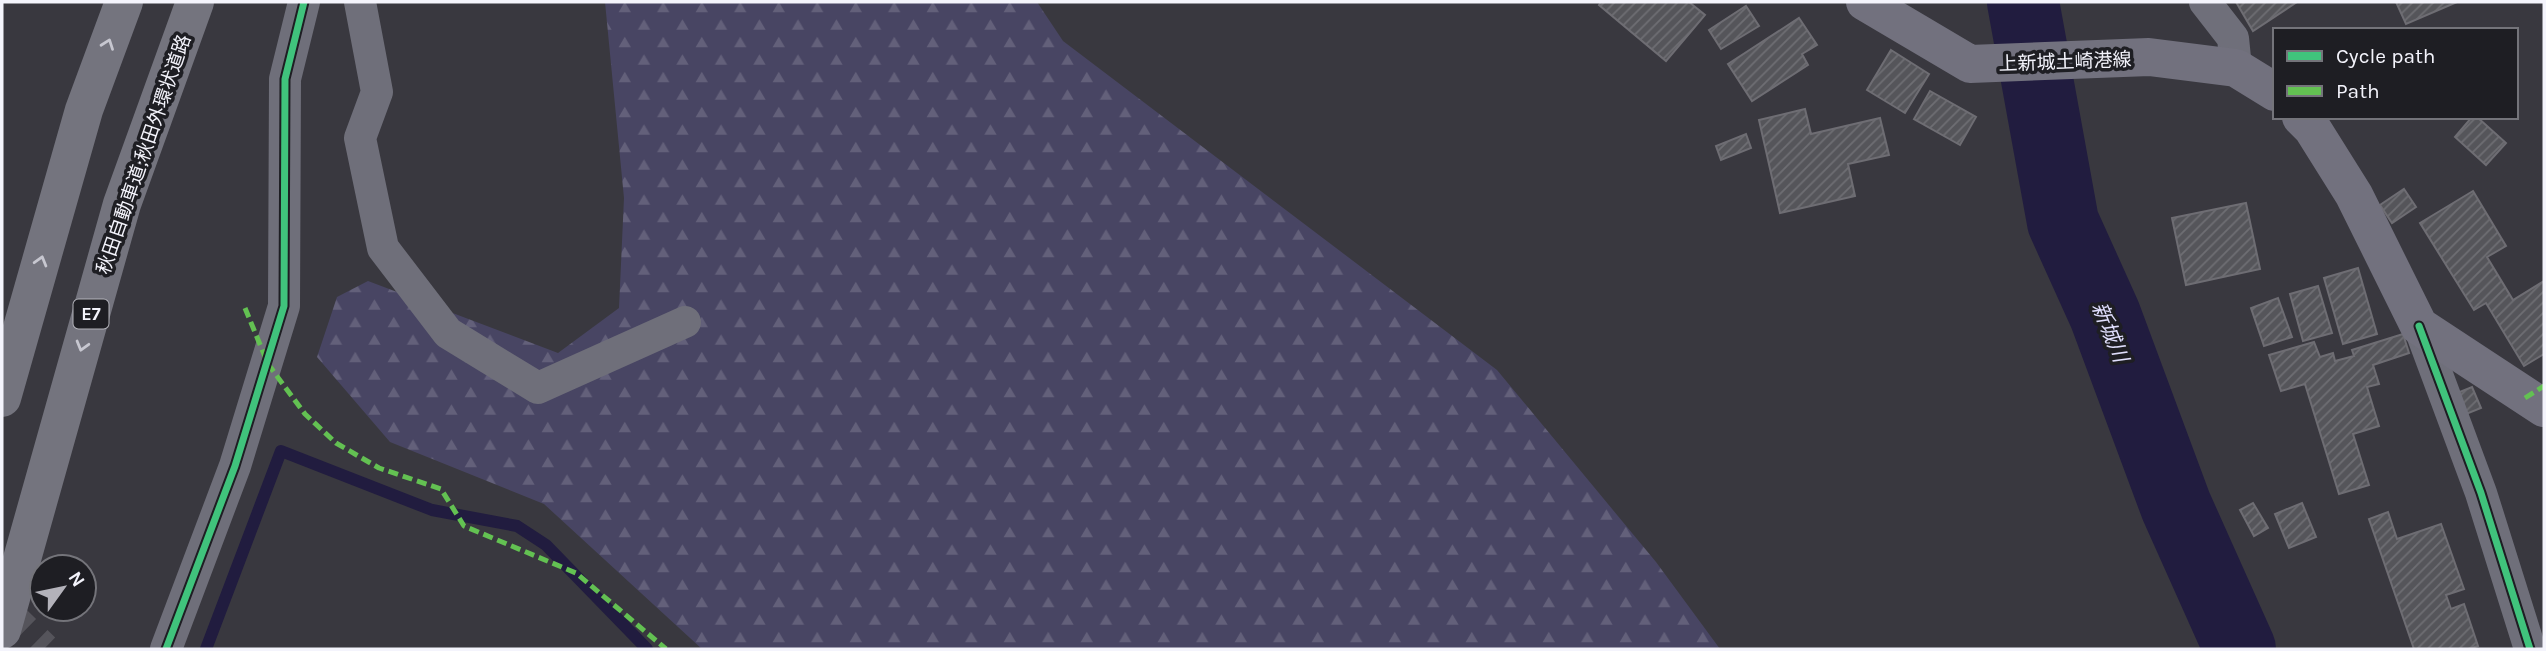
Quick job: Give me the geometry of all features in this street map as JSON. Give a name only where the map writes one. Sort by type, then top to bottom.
[{"type":"highway","points":[[2,398],[84,110],[124,2]]},
{"type":"highway","name":"秋田自動車道;秋田外環状道路","points":[[2,630],[122,204],[195,2]]},
{"type":"main road","name":"上新城土崎港線","points":[[1865,2],[1970,64],[2148,57],[2236,68],[2273,91]]},
{"type":"main road","points":[[2303,119],[2312,128],[2354,195],[2419,326],[2544,408]]},
{"type":"street","points":[[166,649],[235,466],[284,306],[285,79],[304,2]]},
{"type":"street","points":[[360,2],[377,92],[360,138],[383,248],[448,333],[538,388],[685,323]]},
{"type":"street","points":[[2205,2],[2233,38],[2236,68]]},
{"type":"street","points":[[2419,326],[2481,493],[2530,649]]},
{"type":"green space","points":[[605,2],[1037,2],[1063,41],[1497,370],[1656,562],[1720,649],[702,649],[544,504],[390,442],[317,357],[337,297],[368,281],[558,353],[619,308],[624,198]]},
{"type":"building","points":[[1601,2],[1689,2],[1705,15],[1666,61],[1599,5]]},
{"type":"building","points":[[2236,2],[2297,2],[2253,31]]},
{"type":"building","points":[[2396,2],[2457,2],[2406,24]]},
{"type":"building","points":[[1746,6],[1759,26],[1721,49],[1709,30]]},
{"type":"building","points":[[1799,18],[1817,45],[1802,54],[1808,65],[1752,101],[1728,64]]},
{"type":"building","points":[[1891,50],[1929,74],[1905,113],[1867,90]]},
{"type":"building","points":[[1930,91],[1976,117],[1960,145],[1914,119]]},
{"type":"building","points":[[1805,109],[1811,134],[1880,118],[1889,155],[1848,164],[1855,196],[1780,213],[1759,120]]},
{"type":"building","points":[[2470,119],[2479,119],[2506,143],[2486,165],[2455,137]]},
{"type":"building","points":[[1746,134],[1751,148],[1721,160],[1716,146]]},
{"type":"building","points":[[2404,189],[2416,207],[2392,223],[2380,205]]},
{"type":"building","points":[[2473,191],[2506,246],[2487,257],[2513,300],[2544,281],[2544,354],[2524,366],[2486,303],[2474,310],[2420,223]]},
{"type":"building","points":[[2246,203],[2260,269],[2186,285],[2172,218]]},
{"type":"building","points":[[2358,268],[2377,334],[2343,344],[2324,278]]},
{"type":"building","points":[[2318,286],[2332,333],[2303,341],[2290,294]]},
{"type":"building","points":[[2278,298],[2292,337],[2264,346],[2251,308]]},
{"type":"building","points":[[2403,334],[2409,353],[2373,365],[2379,384],[2367,387],[2379,426],[2353,434],[2369,485],[2339,494],[2305,384],[2281,391],[2269,355],[2314,342],[2320,357],[2333,353],[2335,361],[2354,356],[2352,350]]},
{"type":"building","points":[[2472,387],[2481,408],[2461,416],[2452,395]]},
{"type":"building","points":[[2253,503],[2268,528],[2254,536],[2240,510]]},
{"type":"building","points":[[2302,503],[2316,537],[2289,548],[2275,514]]},
{"type":"building","points":[[2388,512],[2397,539],[2441,524],[2464,589],[2446,595],[2451,609],[2464,604],[2478,646],[2468,649],[2414,649],[2369,519]]},
{"type":"waterway","name":"新城川","points":[[2023,2],[2063,222],[2105,315],[2176,506],[2240,649]]},
{"type":"waterway","points":[[206,649],[281,451],[432,510],[517,526],[546,545],[647,649]]},
{"type":"tunnel","points":[[2,608],[44,649]]},
{"type":"marked path","points":[[245,308],[268,364],[305,414],[336,443],[379,468],[441,489],[464,526],[576,573],[666,649]]},
{"type":"marked path","points":[[2525,398],[2544,386]]},
{"type":"cycle path","points":[[166,649],[235,466],[284,306],[285,79],[304,2]]},
{"type":"cycle path","points":[[2419,326],[2481,493],[2530,649]]}]
